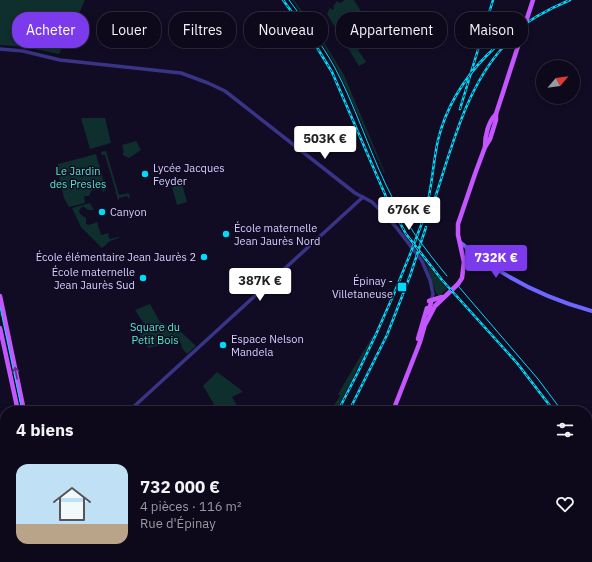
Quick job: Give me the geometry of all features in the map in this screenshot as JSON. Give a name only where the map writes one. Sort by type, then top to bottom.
[{"type":"main road","points":[[426,323],[433,308],[458,284],[462,278],[464,266],[461,243],[458,234],[458,224],[485,147],[490,139],[496,120],[496,114],[534,0]]},
{"type":"main road","points":[[461,243],[497,270],[512,279],[550,296],[592,311]]},
{"type":"main road","points":[[464,266],[469,259],[478,256]]},
{"type":"main road","points":[[0,296],[23,406]]},
{"type":"main road","points":[[430,302],[442,298]]},
{"type":"main road","points":[[395,406],[420,342],[426,323],[430,302]]},
{"type":"main road","points":[[416,351],[420,329],[430,302]]},
{"type":"main road","points":[[0,328],[17,406]]},
{"type":"street","points":[[0,49],[23,51],[60,60],[181,73],[208,83],[231,95],[355,193],[375,205],[396,227],[422,261],[431,283],[432,290],[430,302]]},
{"type":"street","points":[[134,406],[363,197]]},
{"type":"street","points":[[430,302],[431,283]]},
{"type":"street","points":[[432,290],[435,296],[442,298]]},
{"type":"green space","points":[[0,0],[85,0],[80,12],[12,12],[12,46],[0,45]]},
{"type":"green space","points":[[292,0],[294,0],[303,12],[301,12]]},
{"type":"green space","points":[[345,0],[354,0],[361,12],[336,12],[336,29],[328,16],[328,12],[330,8],[333,10],[333,7],[337,1],[340,3]]},
{"type":"green space","points":[[30,48],[62,48],[59,54]]},
{"type":"green space","points":[[326,48],[328,48],[344,75],[385,173],[384,173],[336,66]]},
{"type":"green space","points":[[348,48],[362,48],[358,50],[366,62],[359,66]]},
{"type":"green space","points":[[81,118],[105,118],[111,143],[90,149]]},
{"type":"green space","points":[[136,141],[141,150],[129,158],[123,155],[124,152],[122,145]]},
{"type":"green space","points":[[106,151],[119,195],[129,193],[130,198],[127,196],[119,198],[119,200],[116,201],[118,200],[116,193],[114,194],[116,192],[105,155],[102,155],[101,152]]},
{"type":"green space","name":"Le Jardin des Presles","points":[[96,154],[106,190],[103,192],[101,189],[92,190],[89,196],[84,196],[85,203],[69,207],[64,198],[57,168],[58,164]]},
{"type":"green space","points":[[182,184],[187,202],[177,205],[172,187]]},
{"type":"green space","points":[[90,203],[94,210],[88,210],[83,206],[79,210],[80,214],[86,218],[86,224],[89,225],[97,222],[101,235],[109,233],[108,236],[110,239],[119,237],[110,241],[102,248],[81,227],[72,208]]},
{"type":"green space","points":[[425,262],[447,289],[440,295],[436,293]]},
{"type":"green space","name":"Square du Petit Bois","points":[[150,304],[160,322],[180,331],[196,346],[187,354],[182,348],[180,341],[148,348],[137,330],[145,325],[135,310]]},
{"type":"green space","points":[[373,337],[338,406],[333,406],[340,396],[338,394]]},
{"type":"green space","points":[[217,372],[242,392],[232,397],[237,406],[213,406],[214,404],[203,386]]},
{"type":"tram line","points":[[289,0],[319,42],[335,68],[392,198],[422,244],[447,276]]},
{"type":"tram line","points":[[459,287],[538,379],[558,406]]},
{"type":"tram line","points":[[0,307],[21,406]]},
{"type":"railway","points":[[283,0],[313,41],[332,72],[387,199],[406,234],[442,280],[517,363],[550,406]]},
{"type":"railway","points":[[460,109],[493,0]]},
{"type":"railway","points":[[341,406],[373,341],[414,245],[426,210],[438,140],[446,116],[457,94],[487,55],[506,38],[526,23],[570,0]]},
{"type":"railway","points":[[430,213],[451,147],[468,103],[478,82],[503,48]]},
{"type":"railway","points":[[352,406],[387,335],[410,276],[426,227]]},
{"type":"place","name":"Lycée Jacques Feyder","points":[[145,174]]},
{"type":"place","name":"Canyon","points":[[102,212]]},
{"type":"place","name":"École maternelle Jean Jaurès Nord","points":[[226,234]]},
{"type":"place","name":"École élémentaire Jean Jaurès 2","points":[[204,257]]},
{"type":"place","name":"École maternelle Jean Jaurès Sud","points":[[143,278]]},
{"type":"place","name":"Épinay - Villetaneuse","points":[[402,287]]},
{"type":"place","name":"Espace Nelson Mandela","points":[[223,345]]}]
